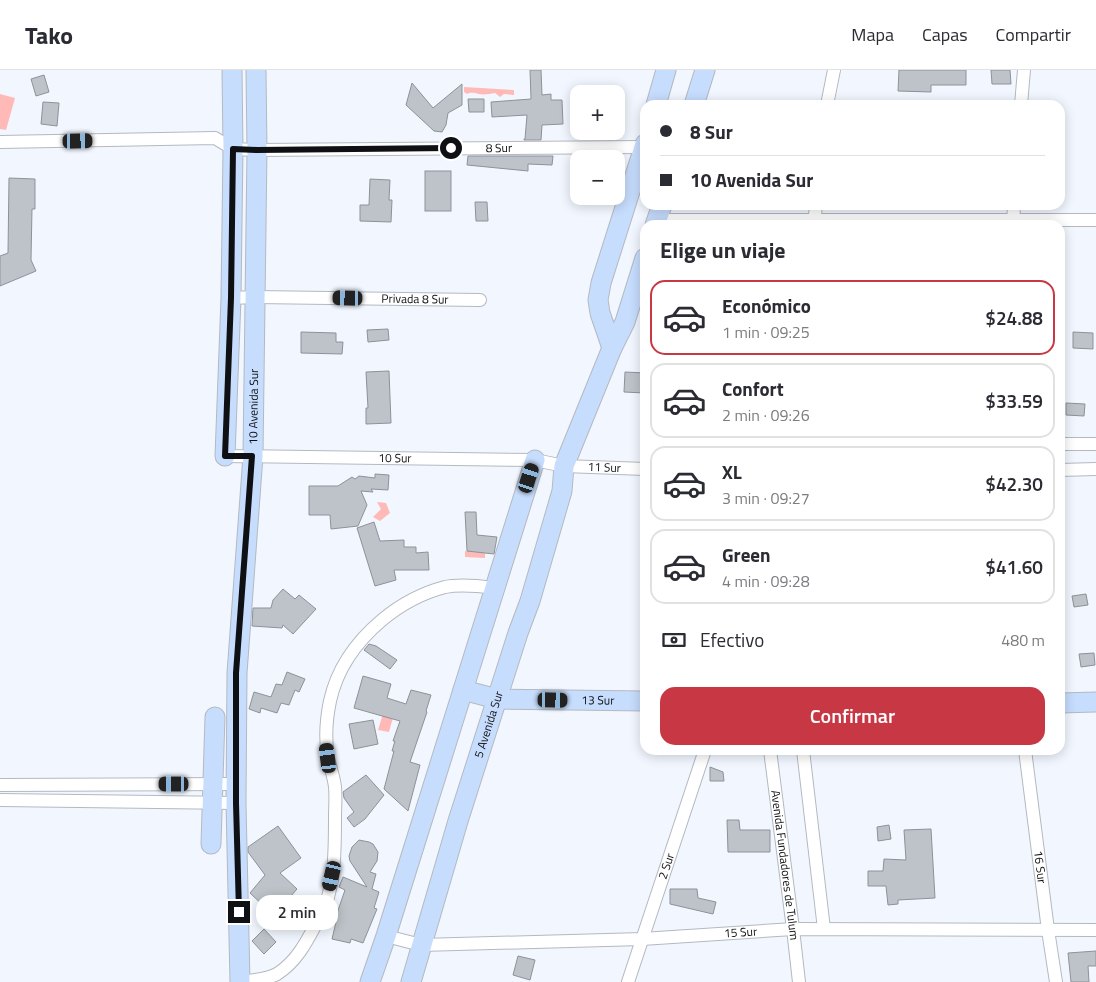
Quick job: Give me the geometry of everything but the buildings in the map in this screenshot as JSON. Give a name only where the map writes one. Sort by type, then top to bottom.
[{"type":"street","points":[[225,456],[231,298],[232,70]]},
{"type":"street","name":"10 Avenida Sur","points":[[240,982],[236,793],[236,673],[252,456],[257,150],[256,70]]},
{"type":"street","points":[[657,100],[666,70]]},
{"type":"street","points":[[696,100],[705,70]]},
{"type":"street","points":[[828,100],[834,70]]},
{"type":"street","points":[[1021,100],[1024,70]]},
{"type":"street","points":[[0,142],[215,138],[233,149]]},
{"type":"street","name":"8 Sur","points":[[233,149],[640,146]]},
{"type":"street","points":[[612,348],[600,313],[598,300],[601,283],[640,162]]},
{"type":"street","points":[[658,217],[752,220]]},
{"type":"street","points":[[1065,221],[1096,220]]},
{"type":"street","name":"5 Avenida Sur","points":[[411,982],[458,821],[530,600],[562,491],[564,466],[612,348],[625,322],[640,274]]},
{"type":"street","name":"Privada 8 Sur","points":[[231,298],[480,300]]},
{"type":"street","points":[[1065,444],[1096,444]]},
{"type":"street","name":"10 Sur","points":[[225,456],[535,460],[564,466]]},
{"type":"street","points":[[370,982],[535,460]]},
{"type":"street","name":"11 Sur","points":[[564,466],[640,470]]},
{"type":"street","points":[[1065,470],[1096,469]]},
{"type":"street","points":[[240,982],[260,980],[276,974],[295,959],[325,908],[332,876],[335,846],[335,786],[328,758],[326,736],[330,701],[337,678],[354,649],[387,616],[403,604],[425,594],[447,587],[476,586],[494,588]]},
{"type":"street","name":"13 Sur","points":[[463,690],[497,699],[640,702]]},
{"type":"street","points":[[1065,702],[1096,702]]},
{"type":"street","points":[[211,844],[215,717]]},
{"type":"street","name":"2 Sur","points":[[628,982],[703,755]]},
{"type":"street","name":"Avenida Fundadores de Tulum","points":[[771,755],[798,982]]},
{"type":"street","points":[[805,755],[824,929]]},
{"type":"street","name":"16 Sur","points":[[1026,755],[1056,982]]},
{"type":"street","points":[[0,785],[236,793]]},
{"type":"street","points":[[0,800],[236,793]]},
{"type":"street","name":"15 Sur","points":[[386,936],[421,946],[642,939],[824,929],[1096,930]]},
{"type":"shaded area","points":[[464,87],[514,90],[514,95],[504,94],[500,97],[495,93],[467,94],[464,92]]},
{"type":"shaded area","points":[[0,94],[15,98],[6,130],[0,129]]},
{"type":"shaded area","points":[[377,502],[386,503],[390,513],[380,521],[373,517],[381,509]]},
{"type":"shaded area","points":[[465,551],[485,552],[485,558],[465,557]]},
{"type":"shaded area","points":[[387,700],[397,703],[389,732],[378,730]]},
{"type":"route","points":[[239,912],[236,803],[236,673],[252,456],[225,456],[231,298],[233,149],[451,148]]}]
